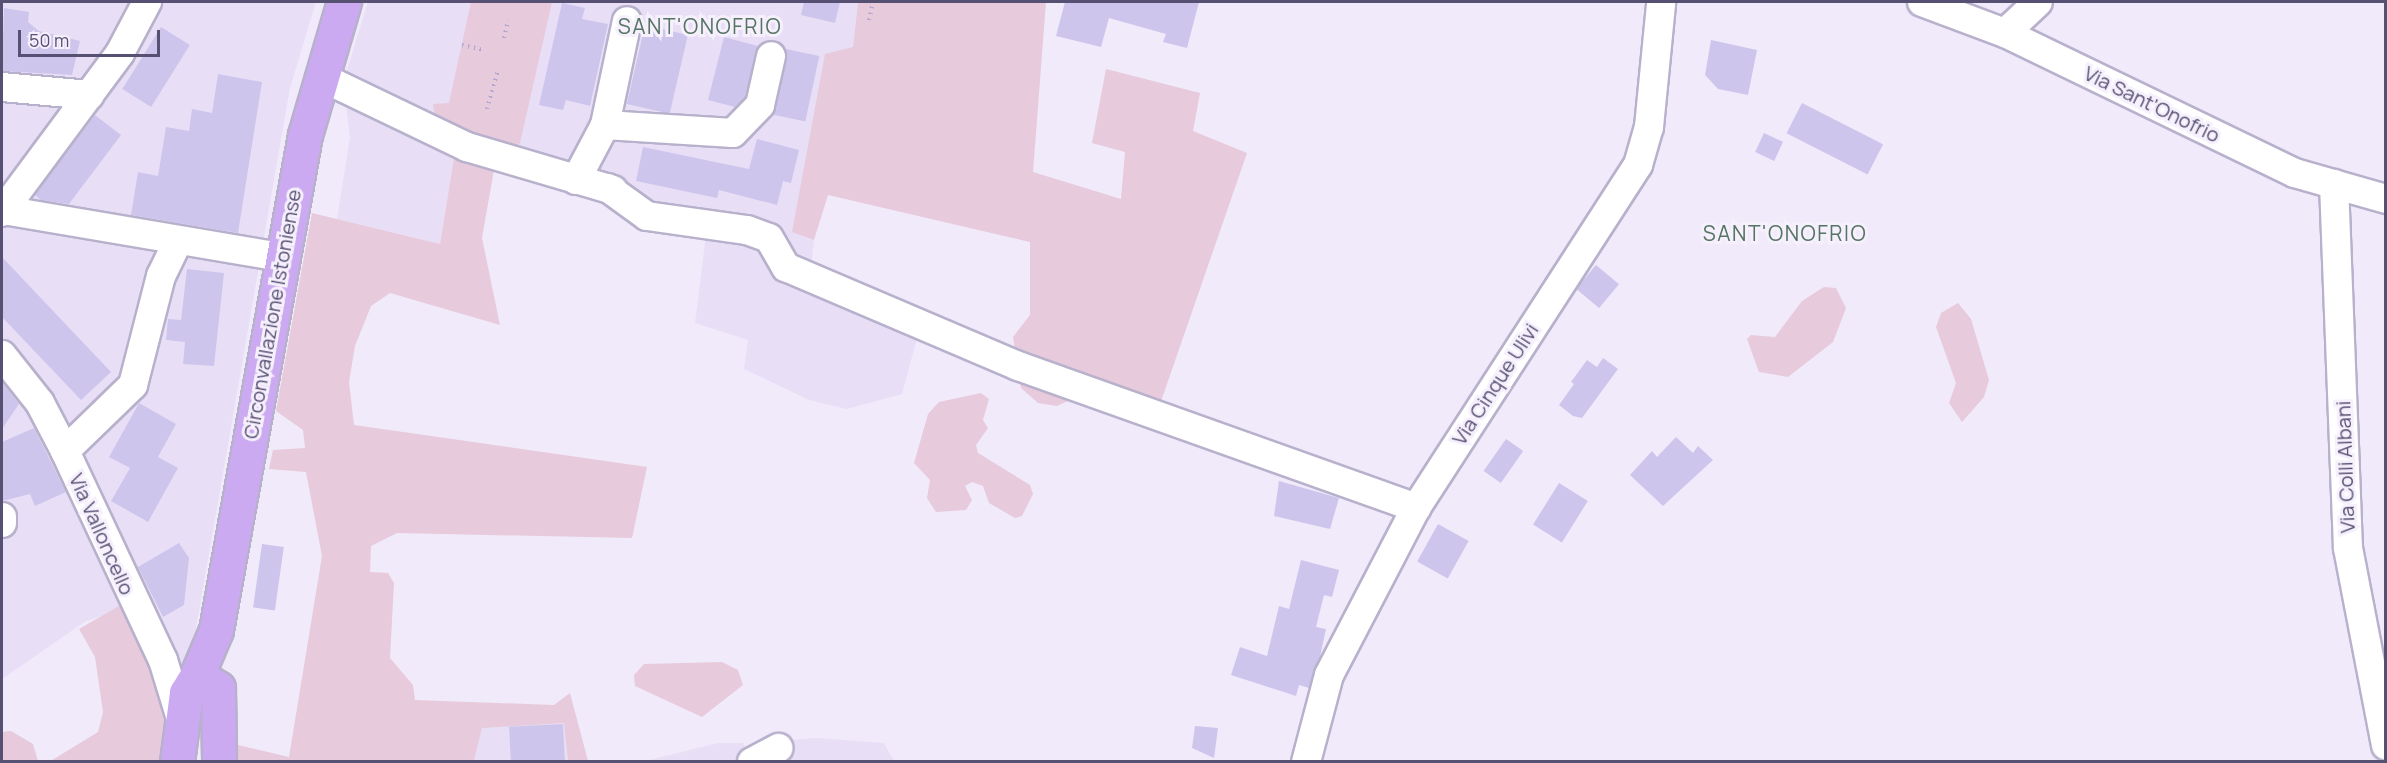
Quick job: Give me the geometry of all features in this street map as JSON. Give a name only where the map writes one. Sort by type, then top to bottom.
[{"type":"main road","name":"Circonvallazione Istoniense","points":[[219,761],[208,682],[216,630],[280,257],[321,77],[344,2]]},
{"type":"main road","name":"Circonvallazione Istoniense","points":[[177,762],[186,693],[208,682]]},
{"type":"street","points":[[147,2],[90,96],[2,211],[177,243],[280,257]]},
{"type":"street","name":"Via Cinque Ulivi","points":[[1306,762],[1329,675],[1416,508],[1638,165],[1649,127],[1662,2]]},
{"type":"street","name":"Via Sant'Onofrio","points":[[1922,2],[2005,33],[2295,173],[2385,199]]},
{"type":"street","points":[[2005,33],[2038,2]]},
{"type":"street","points":[[576,180],[605,125],[627,21]]},
{"type":"street","points":[[605,125],[733,133],[760,105],[771,56]]},
{"type":"street","points":[[321,77],[467,147],[611,189],[646,216],[747,230],[769,238],[786,267],[1018,366],[1416,508]]},
{"type":"street","points":[[2,87],[90,96]]},
{"type":"street","name":"Via Colli Albani","points":[[2334,184],[2348,548],[2385,745]]},
{"type":"street","points":[[65,451],[133,385],[161,276],[177,243]]},
{"type":"street","name":"Via Valloncello","points":[[2,355],[40,403],[65,451],[163,660],[182,724]]},
{"type":"street","points":[[2,517],[2,524]]},
{"type":"street","points":[[752,762],[778,748]]},
{"type":"path","points":[[869,20],[873,2]]},
{"type":"path","points":[[504,38],[508,20]]},
{"type":"path","points":[[462,45],[484,50]]},
{"type":"path","points":[[487,109],[498,70]]},
{"type":"shaded area","points":[[2,2],[316,2],[290,88],[191,657],[165,705],[108,614],[86,621],[2,679]]},
{"type":"shaded area","points":[[368,2],[858,2],[853,47],[792,231],[814,240],[811,268],[922,320],[902,394],[847,409],[809,400],[744,369],[748,340],[695,323],[706,235],[608,197],[455,152],[440,244],[337,219],[350,137],[345,98],[339,96]]},
{"type":"shaded area","points":[[471,2],[552,2],[520,143],[511,154],[436,124],[433,104],[449,103]]},
{"type":"shaded area","points":[[858,2],[1046,2],[1033,172],[1121,199],[1125,152],[1092,143],[1106,69],[1200,93],[1193,131],[1247,153],[1158,410],[1072,399],[1057,406],[1038,403],[1021,388],[1013,337],[1030,315],[1030,242],[828,195],[814,240],[792,232],[825,54],[853,47]]},
{"type":"shaded area","points":[[455,152],[495,164],[482,238],[500,325],[390,293],[371,306],[355,346],[349,382],[354,425],[647,467],[632,538],[397,533],[371,546],[370,572],[388,573],[394,583],[390,658],[413,685],[415,700],[554,705],[570,693],[588,761],[568,761],[564,723],[482,728],[474,761],[237,761],[230,743],[289,757],[322,556],[306,472],[269,469],[273,450],[305,448],[303,430],[276,411],[312,213],[440,244]]},
{"type":"shaded area","points":[[1824,287],[1836,288],[1846,308],[1833,342],[1788,377],[1759,372],[1747,339],[1751,335],[1775,337],[1802,301]]},
{"type":"shaded area","points":[[1958,303],[1971,319],[1989,380],[1984,397],[1962,422],[1949,403],[1956,383],[1936,327],[1941,313]]},
{"type":"shaded area","points":[[981,393],[989,399],[983,420],[988,428],[976,445],[978,453],[1030,485],[1033,494],[1022,516],[1015,518],[989,503],[983,486],[972,482],[965,486],[972,500],[966,510],[936,512],[927,498],[930,480],[914,463],[928,414],[939,402]]},
{"type":"shaded area","points":[[119,606],[141,635],[165,705],[166,761],[49,762],[98,732],[103,712],[95,657],[79,629]]},
{"type":"shaded area","points":[[722,662],[738,670],[743,685],[702,717],[635,686],[634,675],[644,664]]},
{"type":"shaded area","points":[[565,723],[568,761],[474,762],[482,727]]},
{"type":"shaded area","points":[[11,731],[33,744],[38,761],[2,761],[2,732]]},
{"type":"shaded area","points":[[816,738],[884,743],[894,761],[642,762],[718,743],[743,743],[746,750],[776,741]]},
{"type":"building","points":[[804,2],[840,2],[835,23],[801,15]]},
{"type":"building","points":[[1065,2],[1199,2],[1187,48],[1163,42],[1166,34],[1109,18],[1101,47],[1056,36]]},
{"type":"building","points":[[562,3],[585,8],[582,19],[608,24],[590,106],[566,100],[563,110],[539,105]]},
{"type":"building","points":[[4,8],[29,12],[28,22],[39,31],[80,41],[72,75],[2,71]]},
{"type":"building","points":[[645,25],[688,35],[670,114],[627,104]]},
{"type":"building","points":[[161,27],[190,45],[151,107],[122,89]]},
{"type":"building","points":[[724,37],[758,46],[745,97],[735,107],[708,100]]},
{"type":"building","points":[[1711,40],[1757,50],[1748,95],[1718,89],[1705,75]]},
{"type":"building","points":[[786,49],[819,56],[805,122],[772,115]]},
{"type":"building","points":[[218,74],[262,82],[238,233],[131,215],[138,172],[158,176],[166,127],[189,131],[192,109],[212,113]]},
{"type":"building","points":[[1802,103],[1883,144],[1868,175],[1787,133]]},
{"type":"building","points":[[95,115],[121,135],[69,204],[41,200],[35,195]]},
{"type":"building","points":[[1764,133],[1783,142],[1774,161],[1755,152]]},
{"type":"building","points":[[757,139],[799,150],[791,183],[783,181],[777,205],[719,190],[717,198],[636,181],[643,147],[749,169]]},
{"type":"building","points":[[2,257],[111,372],[81,400],[2,317]]},
{"type":"building","points":[[1596,265],[1619,284],[1599,308],[1576,289]]},
{"type":"building","points":[[187,269],[224,273],[214,366],[183,364],[185,342],[166,340],[168,319],[181,320]]},
{"type":"building","points":[[1603,358],[1618,369],[1582,418],[1573,416],[1559,405],[1574,384],[1571,382],[1587,360],[1597,367]]},
{"type":"building","points":[[2,382],[19,404],[2,429]]},
{"type":"building","points":[[139,403],[176,424],[158,457],[178,468],[148,522],[111,501],[130,468],[109,457]]},
{"type":"building","points":[[34,428],[66,492],[35,506],[30,494],[2,501],[2,442]]},
{"type":"building","points":[[1676,437],[1693,453],[1698,446],[1713,460],[1663,506],[1630,475],[1652,451],[1657,457]]},
{"type":"building","points":[[1506,439],[1523,451],[1501,483],[1484,471]]},
{"type":"building","points":[[1279,481],[1339,498],[1330,529],[1274,516]]},
{"type":"building","points":[[1559,483],[1588,501],[1562,543],[1533,525]]},
{"type":"building","points":[[1438,524],[1469,541],[1448,579],[1417,562]]},
{"type":"building","points":[[179,543],[189,558],[184,605],[163,617],[138,567]]},
{"type":"building","points":[[262,544],[284,547],[275,610],[253,607]]},
{"type":"building","points":[[1301,560],[1339,570],[1332,597],[1324,595],[1316,627],[1326,629],[1320,657],[1309,688],[1299,685],[1296,696],[1231,675],[1240,647],[1267,656],[1279,606],[1289,609]]},
{"type":"building","points":[[563,724],[565,762],[511,762],[509,727]]},
{"type":"building","points":[[1195,726],[1218,728],[1214,758],[1192,748]]},
{"type":"district","name":"SANT'ONOFRIO","points":[[700,26]]},
{"type":"district","name":"SANT'ONOFRIO","points":[[1785,233]]}]
